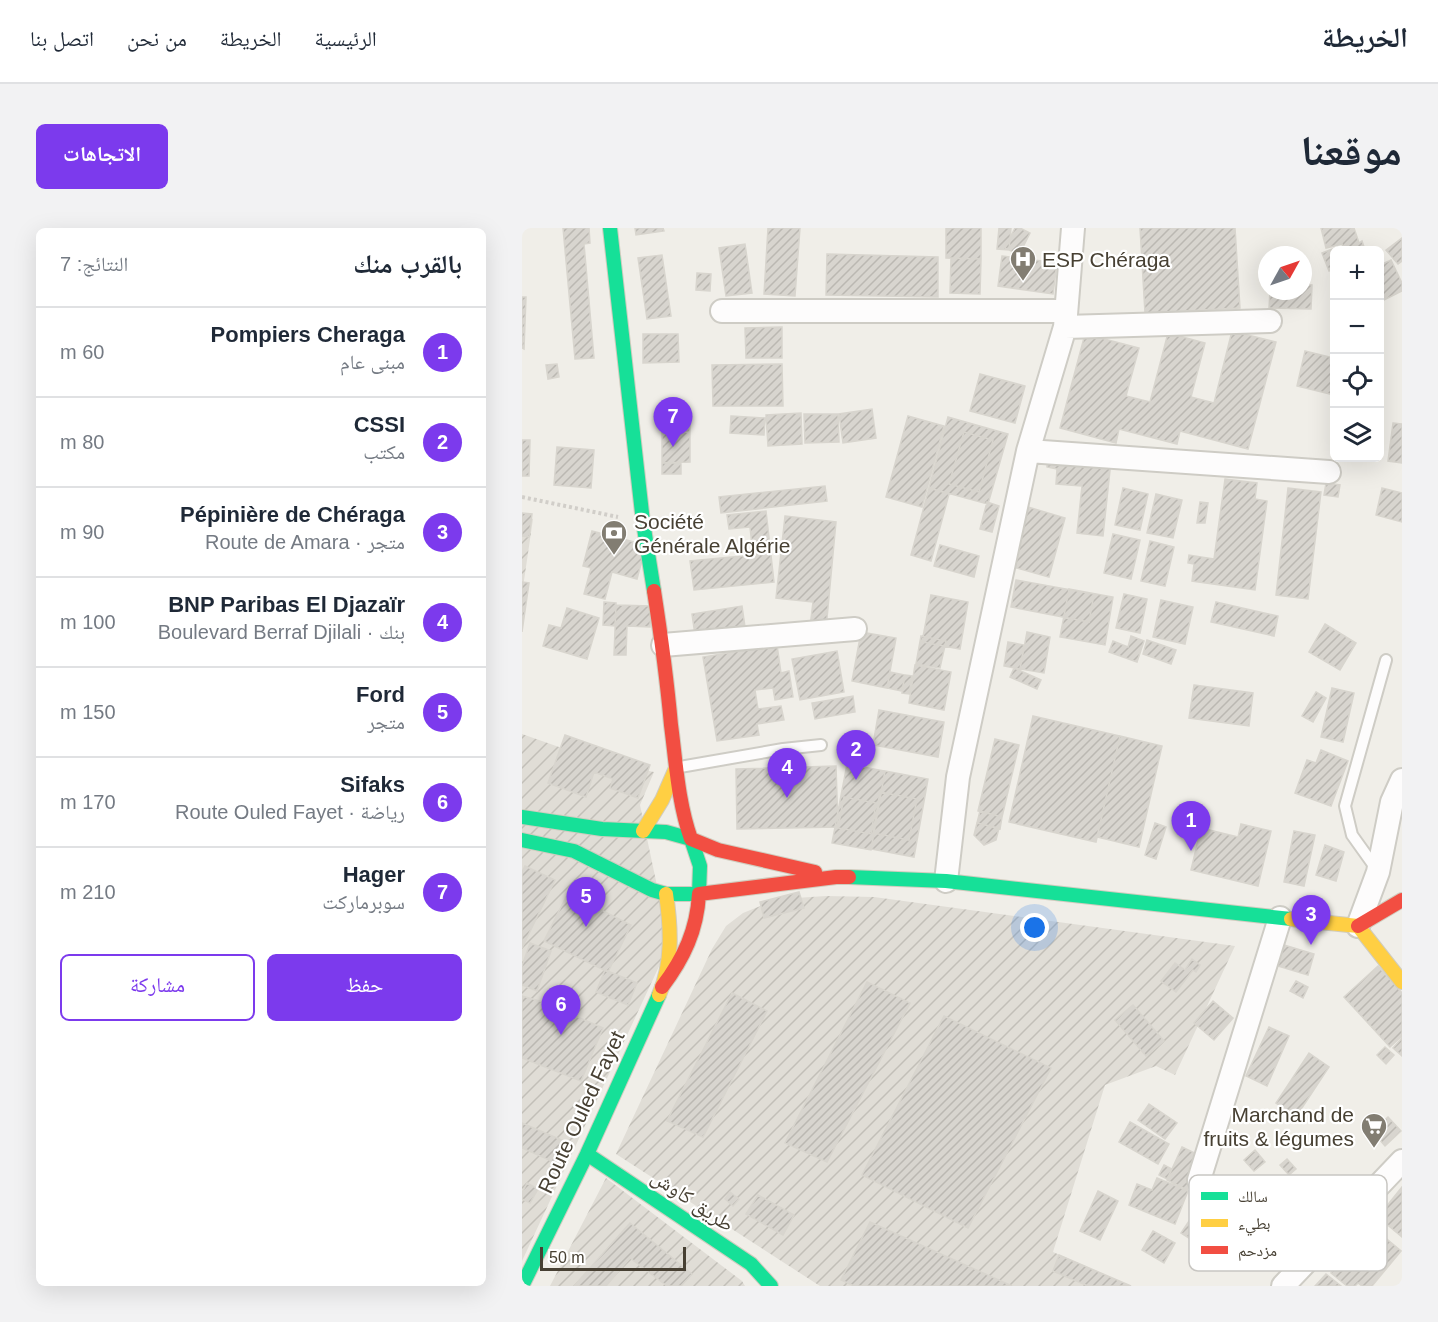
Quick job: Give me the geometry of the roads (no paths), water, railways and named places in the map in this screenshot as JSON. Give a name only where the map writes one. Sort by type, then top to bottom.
[{"type":"main road","points":[[610,228],[643,522],[663,645],[681,804],[691,839],[697,849],[702,872],[698,919],[690,943],[662,987]]},
{"type":"main road","points":[[643,831],[662,801],[676,768]]},
{"type":"main road","points":[[522,817],[602,829],[666,832],[718,850],[836,877]]},
{"type":"main road","points":[[522,840],[574,851],[652,890],[666,894],[699,894],[836,877],[946,881],[1358,926],[1402,900]]},
{"type":"main road","points":[[662,987],[671,925],[666,894]]},
{"type":"main road","points":[[1358,926],[1402,982]]},
{"type":"main road","name":"Route Ouled Fayet","points":[[524,1276],[588,1154],[662,987]]},
{"type":"main road","name":"طريق كاوش","points":[[588,1154],[751,1264],[771,1286]]},
{"type":"street","points":[[946,881],[958,777],[1028,451],[1065,319],[1073,228]]},
{"type":"street","points":[[722,311],[1270,321]]},
{"type":"street","points":[[1028,451],[1329,472]]},
{"type":"street","points":[[663,645],[855,629]]},
{"type":"street","points":[[1358,926],[1378,872],[1392,802],[1402,780]]},
{"type":"street","points":[[1201,1175],[1280,918]]},
{"type":"street","points":[[1387,1180],[1401,1166]]},
{"type":"street","points":[[1283,1286],[1298,1271]]},
{"type":"lane","points":[[1378,872],[1352,835],[1345,806],[1386,660]]},
{"type":"lane","points":[[676,768],[783,749],[821,745]]},
{"type":"place","name":"ESP Chéraga","points":[[1023,282]]},
{"type":"place","name":"Hager","points":[[673,447]]},
{"type":"place","name":"Société Générale Algérie","points":[[614,556]]},
{"type":"place","name":"CSSI","points":[[856,780]]},
{"type":"place","name":"BNP Paribas El Djazaïr","points":[[787,798]]},
{"type":"place","name":"Pompiers Cheraga","points":[[1191,851]]},
{"type":"place","name":"Ford","points":[[586,927]]},
{"type":"place","name":"Pépinière de Chéraga","points":[[1311,945]]},
{"type":"place","name":"Sifaks","points":[[561,1035]]},
{"type":"place","name":"Marchand de fruits & légumes","points":[[1374,1149]]}]
